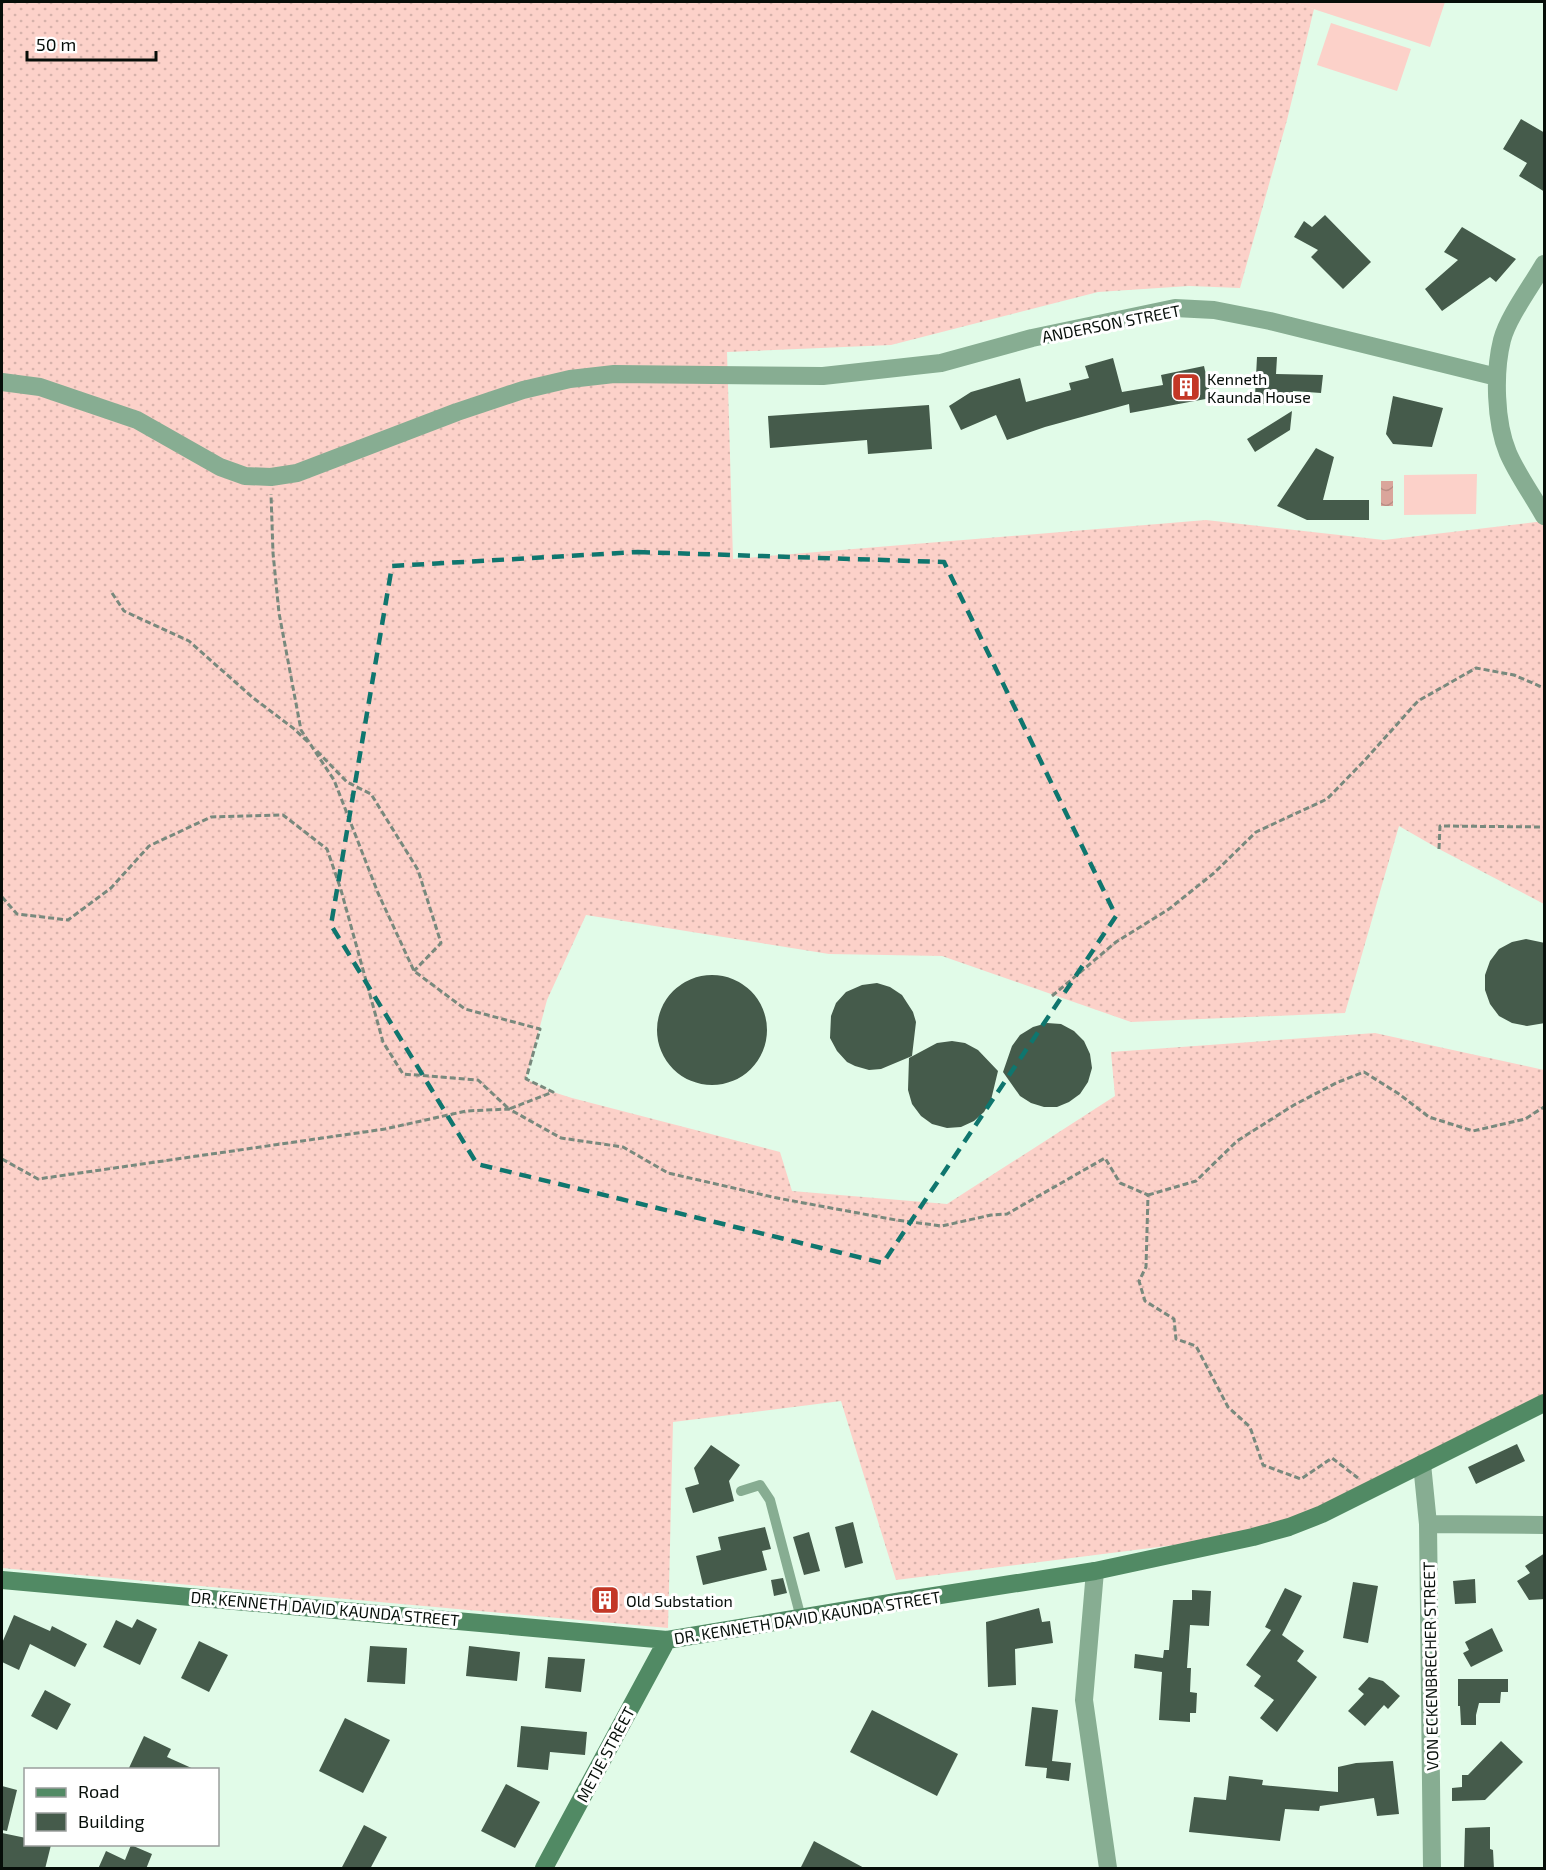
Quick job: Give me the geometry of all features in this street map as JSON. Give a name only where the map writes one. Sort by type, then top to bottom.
[{"type":"street","points":[[1545,264],[1518,306],[1503,339],[1497,377],[1501,428],[1508,453],[1545,516]]},
{"type":"street","name":"ANDERSON STREET","points":[[2,382],[40,387],[137,420],[220,468],[245,476],[271,477],[297,473],[457,412],[523,390],[570,379],[635,374],[823,376],[941,363],[1032,338],[1175,308],[1214,310],[1252,317],[1497,377]]},
{"type":"street","name":"DR. KENNETH DAVID KAUNDA STREET","points":[[2,1580],[667,1640],[1095,1571],[1253,1537],[1289,1527],[1322,1514],[1545,1404]]},
{"type":"street","name":"VON ECKENBRECHER STREET","points":[[1422,1464],[1428,1524],[1432,1869]]},
{"type":"street","points":[[1428,1524],[1545,1526]]},
{"type":"street","points":[[1095,1571],[1084,1700],[1108,1869]]},
{"type":"street","name":"METJE STREET","points":[[544,1869],[667,1640]]},
{"type":"lane","points":[[741,1491],[760,1485],[770,1500],[801,1618]]},
{"type":"path","points":[[2,1159],[38,1179],[373,1131],[466,1111],[509,1109],[553,1092],[526,1079],[540,1029],[465,1009],[414,971],[378,892],[334,780],[301,730],[279,613],[273,553],[271,477]]},
{"type":"path","points":[[112,592],[124,611],[189,641],[252,697],[293,728],[347,782],[371,794],[418,870],[441,943],[414,971]]},
{"type":"path","points":[[1052,996],[1116,942],[1169,909],[1214,873],[1256,832],[1327,799],[1418,701],[1476,668],[1514,675],[1545,688]]},
{"type":"path","points":[[2,897],[17,914],[69,920],[111,888],[149,846],[211,817],[283,815],[327,849],[342,890],[383,1042],[403,1074],[478,1080],[509,1109],[561,1138],[623,1147],[668,1173],[777,1198],[919,1223],[942,1226],[1007,1214],[1105,1158],[1120,1183],[1148,1195],[1196,1181],[1237,1141],[1294,1105],[1336,1083],[1364,1072],[1399,1094],[1429,1117],[1473,1131],[1525,1119],[1545,1107]]},
{"type":"path","points":[[1439,849],[1440,826],[1545,827]]},
{"type":"path","points":[[1148,1195],[1146,1268],[1139,1281],[1145,1301],[1174,1320],[1176,1339],[1196,1346],[1228,1407],[1250,1427],[1263,1465],[1301,1479],[1332,1458],[1352,1475],[1374,1489]]},
{"type":"highlighted area","points":[[638,552],[944,562],[1116,916],[883,1263],[477,1164],[331,925],[392,566]]},
{"type":"shaded area","points":[[2,2],[1292,2],[1314,9],[1287,120],[1240,288],[1189,286],[1098,292],[891,345],[727,352],[733,559],[1206,520],[1384,540],[1544,521],[1544,904],[1399,826],[1345,1013],[1131,1022],[942,956],[829,954],[586,915],[547,1000],[526,1079],[572,1098],[780,1152],[792,1191],[947,1204],[1115,1096],[1111,1052],[1375,1033],[1544,1070],[1544,1403],[1322,1514],[1222,1539],[896,1580],[841,1401],[673,1422],[668,1628],[2,1568]]},
{"type":"shaded area","points":[[1292,2],[1445,2],[1430,47]]},
{"type":"shaded area","points":[[1331,23],[1411,49],[1397,91],[1317,65]]},
{"type":"shaded area","points":[[1477,474],[1476,514],[1404,515],[1404,475]]},
{"type":"water","points":[[1381,481],[1393,481],[1393,506],[1381,506]]},
{"type":"building","points":[[1521,119],[1545,133],[1545,192],[1519,176],[1527,163],[1503,149]]},
{"type":"building","points":[[1325,215],[1371,262],[1343,289],[1311,257],[1318,250],[1294,237],[1304,221],[1312,227]]},
{"type":"building","points":[[1462,227],[1516,259],[1496,282],[1490,277],[1442,311],[1425,289],[1458,260],[1444,252]]},
{"type":"building","points":[[1257,357],[1277,357],[1276,374],[1323,375],[1321,393],[1293,391],[1292,405],[1263,404],[1263,397],[1255,396]]},
{"type":"building","points":[[1113,358],[1122,392],[1163,385],[1161,375],[1204,366],[1211,398],[1130,413],[1129,404],[1007,440],[996,415],[961,430],[949,406],[971,392],[1020,378],[1026,402],[1071,390],[1069,383],[1089,378],[1085,366]]},
{"type":"building","points":[[1393,396],[1443,408],[1432,447],[1393,444],[1386,434]]},
{"type":"building","points":[[929,405],[932,449],[868,454],[867,440],[770,448],[768,416]]},
{"type":"building","points":[[1292,411],[1290,430],[1255,452],[1247,439]]},
{"type":"building","points":[[1316,448],[1334,457],[1323,500],[1369,500],[1369,520],[1307,520],[1277,506]]},
{"type":"building","points":[[1526,939],[1545,943],[1545,1023],[1527,1026],[1512,1023],[1499,1016],[1490,1004],[1485,990],[1485,975],[1490,961],[1499,949],[1512,942]]},
{"type":"building","points":[[712,975],[733,980],[751,991],[762,1009],[767,1030],[762,1051],[751,1069],[733,1080],[712,1085],[691,1080],[673,1069],[662,1051],[657,1030],[662,1009],[673,991],[691,980]]},
{"type":"building","points":[[877,983],[890,987],[902,995],[913,1012],[916,1022],[912,1056],[881,1069],[869,1070],[847,1062],[837,1051],[830,1038],[831,1016],[836,1003],[846,992],[862,985]]},
{"type":"building","points":[[1047,1023],[1061,1024],[1074,1031],[1084,1041],[1090,1054],[1092,1068],[1088,1082],[1080,1094],[1057,1107],[1044,1107],[1020,1096],[1003,1072],[1012,1046],[1020,1035],[1033,1027]]},
{"type":"building","points":[[952,1041],[965,1043],[978,1050],[998,1071],[991,1100],[984,1112],[974,1121],[961,1127],[947,1128],[932,1124],[921,1116],[912,1104],[908,1090],[909,1058],[937,1043]]},
{"type":"building","points":[[1517,1444],[1525,1461],[1476,1484],[1468,1467]]},
{"type":"building","points":[[711,1445],[740,1465],[729,1481],[734,1501],[693,1513],[685,1488],[699,1484],[694,1468]]},
{"type":"building","points":[[853,1522],[863,1563],[845,1568],[835,1527]]},
{"type":"building","points":[[765,1527],[771,1549],[762,1551],[767,1570],[703,1585],[696,1556],[721,1550],[718,1537]]},
{"type":"building","points":[[809,1532],[820,1571],[804,1575],[793,1537]]},
{"type":"building","points":[[1545,1553],[1545,1599],[1529,1600],[1517,1581],[1530,1573],[1525,1566]]},
{"type":"building","points":[[783,1578],[787,1593],[774,1596],[771,1580]]},
{"type":"building","points":[[1475,1579],[1476,1603],[1455,1604],[1453,1581]]},
{"type":"building","points":[[1353,1582],[1378,1586],[1368,1643],[1343,1638]]},
{"type":"building","points":[[1285,1588],[1302,1596],[1282,1635],[1304,1651],[1297,1661],[1317,1677],[1277,1732],[1260,1718],[1274,1700],[1254,1686],[1261,1676],[1246,1665],[1271,1630],[1265,1627]]},
{"type":"building","points":[[1192,1590],[1211,1591],[1209,1626],[1190,1625],[1187,1668],[1191,1668],[1190,1692],[1197,1693],[1196,1713],[1190,1713],[1190,1722],[1159,1720],[1162,1672],[1134,1668],[1135,1654],[1163,1658],[1164,1650],[1169,1650],[1173,1600],[1192,1600]]},
{"type":"building","points":[[1039,1608],[1042,1622],[1050,1621],[1053,1643],[1015,1649],[1016,1685],[988,1687],[986,1622]]},
{"type":"building","points":[[14,1615],[50,1631],[52,1626],[87,1644],[75,1667],[30,1644],[19,1670],[2,1662],[2,1643]]},
{"type":"building","points":[[137,1619],[157,1629],[140,1665],[103,1647],[116,1620],[132,1628]]},
{"type":"building","points":[[1492,1628],[1503,1651],[1471,1667],[1463,1653],[1469,1650],[1465,1642]]},
{"type":"building","points":[[199,1641],[228,1655],[209,1692],[181,1678]]},
{"type":"building","points":[[370,1646],[407,1648],[405,1684],[367,1682]]},
{"type":"building","points":[[469,1646],[520,1652],[517,1681],[466,1676]]},
{"type":"building","points":[[548,1657],[585,1659],[581,1692],[545,1688]]},
{"type":"building","points":[[1369,1677],[1383,1681],[1400,1696],[1388,1709],[1384,1705],[1365,1726],[1348,1711],[1364,1694],[1358,1689]]},
{"type":"building","points":[[1458,1679],[1508,1679],[1508,1692],[1501,1692],[1500,1703],[1479,1703],[1476,1725],[1461,1725]]},
{"type":"building","points":[[45,1690],[71,1704],[57,1730],[31,1716]]},
{"type":"building","points":[[1032,1707],[1058,1710],[1052,1761],[1071,1763],[1069,1781],[1046,1778],[1047,1768],[1025,1766]]},
{"type":"building","points":[[872,1710],[958,1754],[937,1796],[850,1752]]},
{"type":"building","points":[[345,1718],[390,1740],[363,1793],[319,1771]]},
{"type":"building","points":[[521,1726],[587,1732],[585,1755],[550,1752],[548,1770],[517,1767]]},
{"type":"building","points":[[144,1736],[171,1749],[167,1757],[192,1768],[129,1768]]},
{"type":"building","points":[[1501,1741],[1523,1762],[1485,1800],[1452,1801],[1452,1788],[1462,1787],[1462,1775],[1468,1775]]},
{"type":"building","points":[[1393,1761],[1399,1814],[1377,1816],[1374,1798],[1320,1806],[1319,1811],[1285,1809],[1280,1841],[1189,1832],[1194,1797],[1226,1800],[1229,1776],[1263,1780],[1262,1785],[1338,1792],[1338,1767],[1356,1763]]},
{"type":"building","points":[[506,1784],[540,1802],[515,1848],[481,1831]]},
{"type":"building","points":[[2,1786],[17,1790],[7,1831],[2,1830]]},
{"type":"building","points":[[364,1825],[387,1837],[370,1869],[341,1869]]},
{"type":"building","points":[[1490,1827],[1490,1849],[1493,1850],[1494,1869],[1464,1869],[1465,1828]]},
{"type":"building","points":[[2,1833],[24,1838],[24,1846],[51,1846],[45,1869],[2,1869]]},
{"type":"building","points":[[814,1841],[866,1869],[800,1869]]},
{"type":"building","points":[[131,1846],[152,1854],[146,1869],[98,1869],[106,1851],[125,1860]]},
{"type":"place","name":"Kenneth Kaunda House","points":[[1186,387]]},
{"type":"place","name":"Old Substation","points":[[605,1600]]}]
